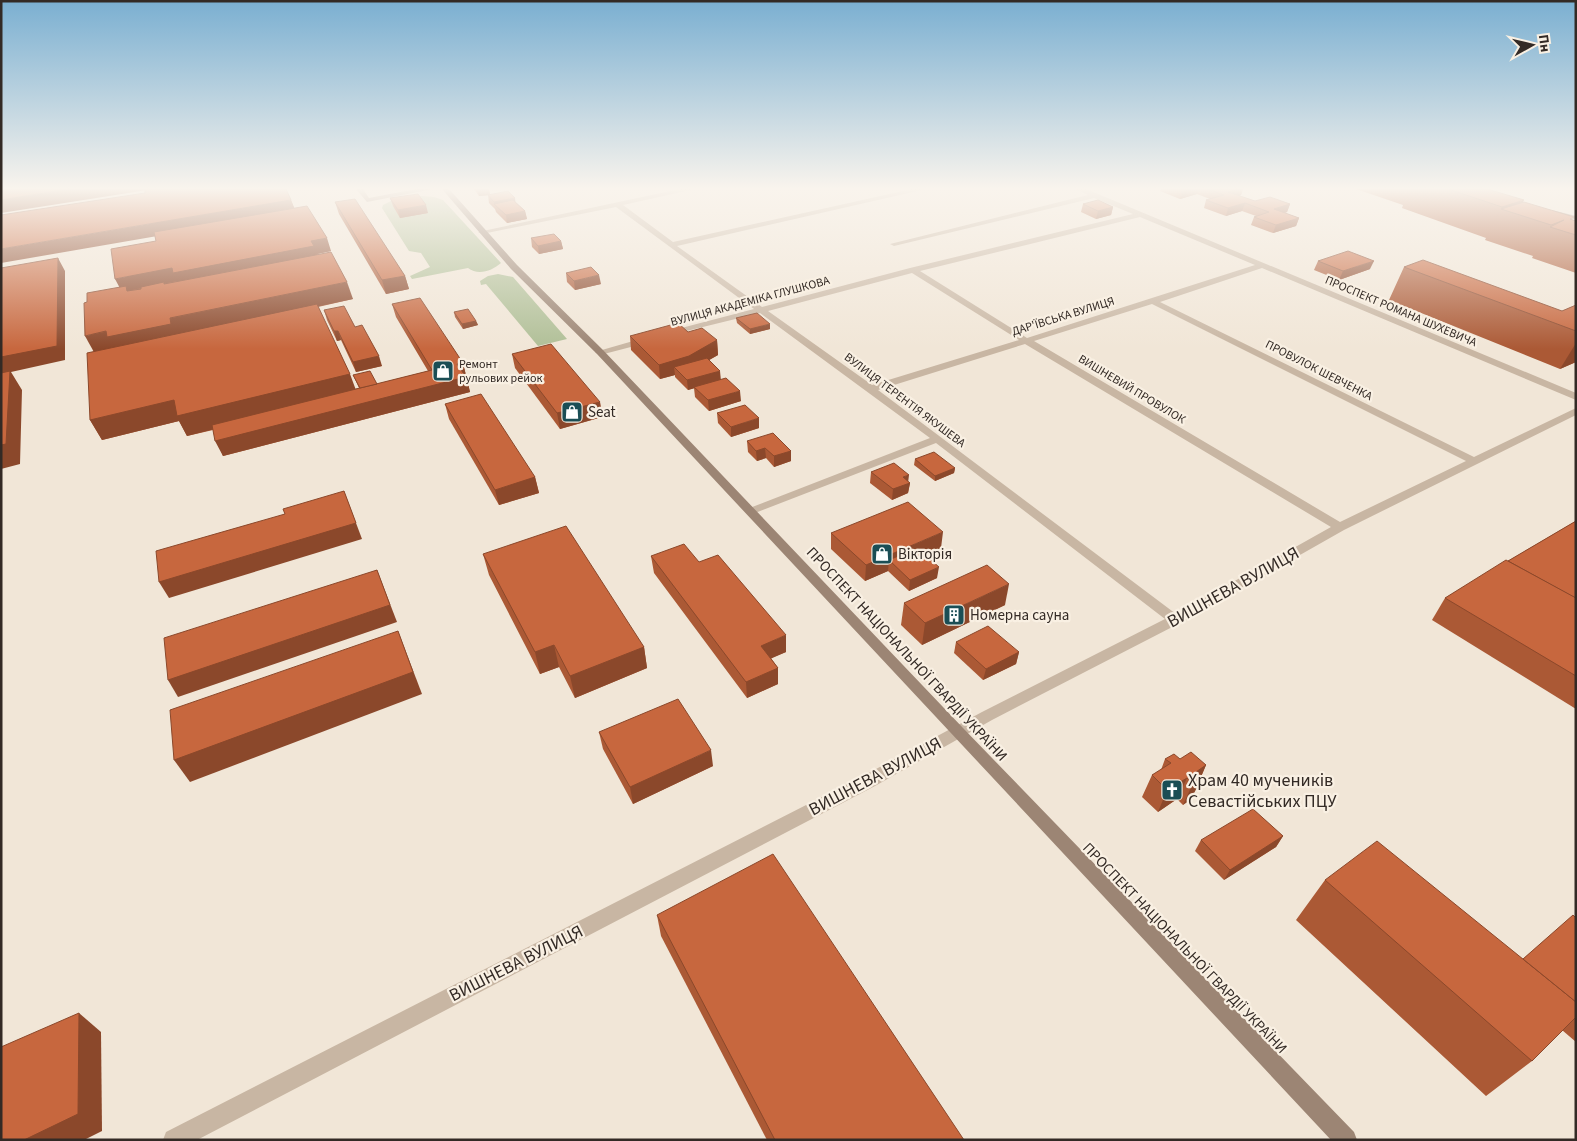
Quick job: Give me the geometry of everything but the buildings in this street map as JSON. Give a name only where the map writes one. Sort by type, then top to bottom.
[{"type":"street","name":"ПРОСПЕКТ НАЦІОНАЛЬНОЇ ГВАРДІЇ УКРАЇНИ","points":[[492,242],[600,352],[1346,1140]]},
{"type":"street","name":"ВУЛИЦЯ ТЕРЕНТІЯ ЯКУШЕВА","points":[[666,242],[762,309],[1175,620]]},
{"type":"street","points":[[670,245],[682,242]]},
{"type":"street","points":[[894,244],[901,242]]},
{"type":"street","name":"ВУЛИЦЯ АКАДЕМІКА ГЛУШКОВА","points":[[600,352],[913,270],[1027,242]]},
{"type":"street","name":"ПРОСПЕКТ РОМАНА ШУХЕВИЧА","points":[[1204,242],[1576,397]]},
{"type":"street","name":"ДАР'ЇВСЬКА ВУЛИЦЯ","points":[[871,390],[1025,340],[1154,302],[1261,266]]},
{"type":"street","name":"ВИШНЕВИЙ ПРОВУЛОК","points":[[913,270],[1025,340],[1340,527]]},
{"type":"street","name":"ПРОВУЛОК ШЕВЧЕНКА","points":[[1154,302],[1472,460]]},
{"type":"street","name":"ВИШНЕВА ВУЛИЦЯ","points":[[174,1140],[860,786],[958,732],[1175,620],[1340,527],[1472,460],[1576,411]]},
{"type":"street","points":[[751,511],[937,439]]},
{"type":"green space","points":[[404,242],[482,242],[501,263],[485,272],[476,272],[468,268],[412,279],[410,276],[430,267],[421,253],[409,251]]},
{"type":"green space","points":[[498,274],[513,277],[567,339],[538,346],[486,284],[481,285],[480,281],[488,276]]},
{"type":"place","name":"Ремонт рульових рейок","points":[[443,371]]},
{"type":"place","name":"Seat","points":[[572,412]]},
{"type":"place","name":"Вікторія","points":[[882,554]]},
{"type":"place","name":"Номерна сауна","points":[[954,615]]},
{"type":"place","name":"Храм 40 мучеників Севастійських ПЦУ","points":[[1172,790]]}]
